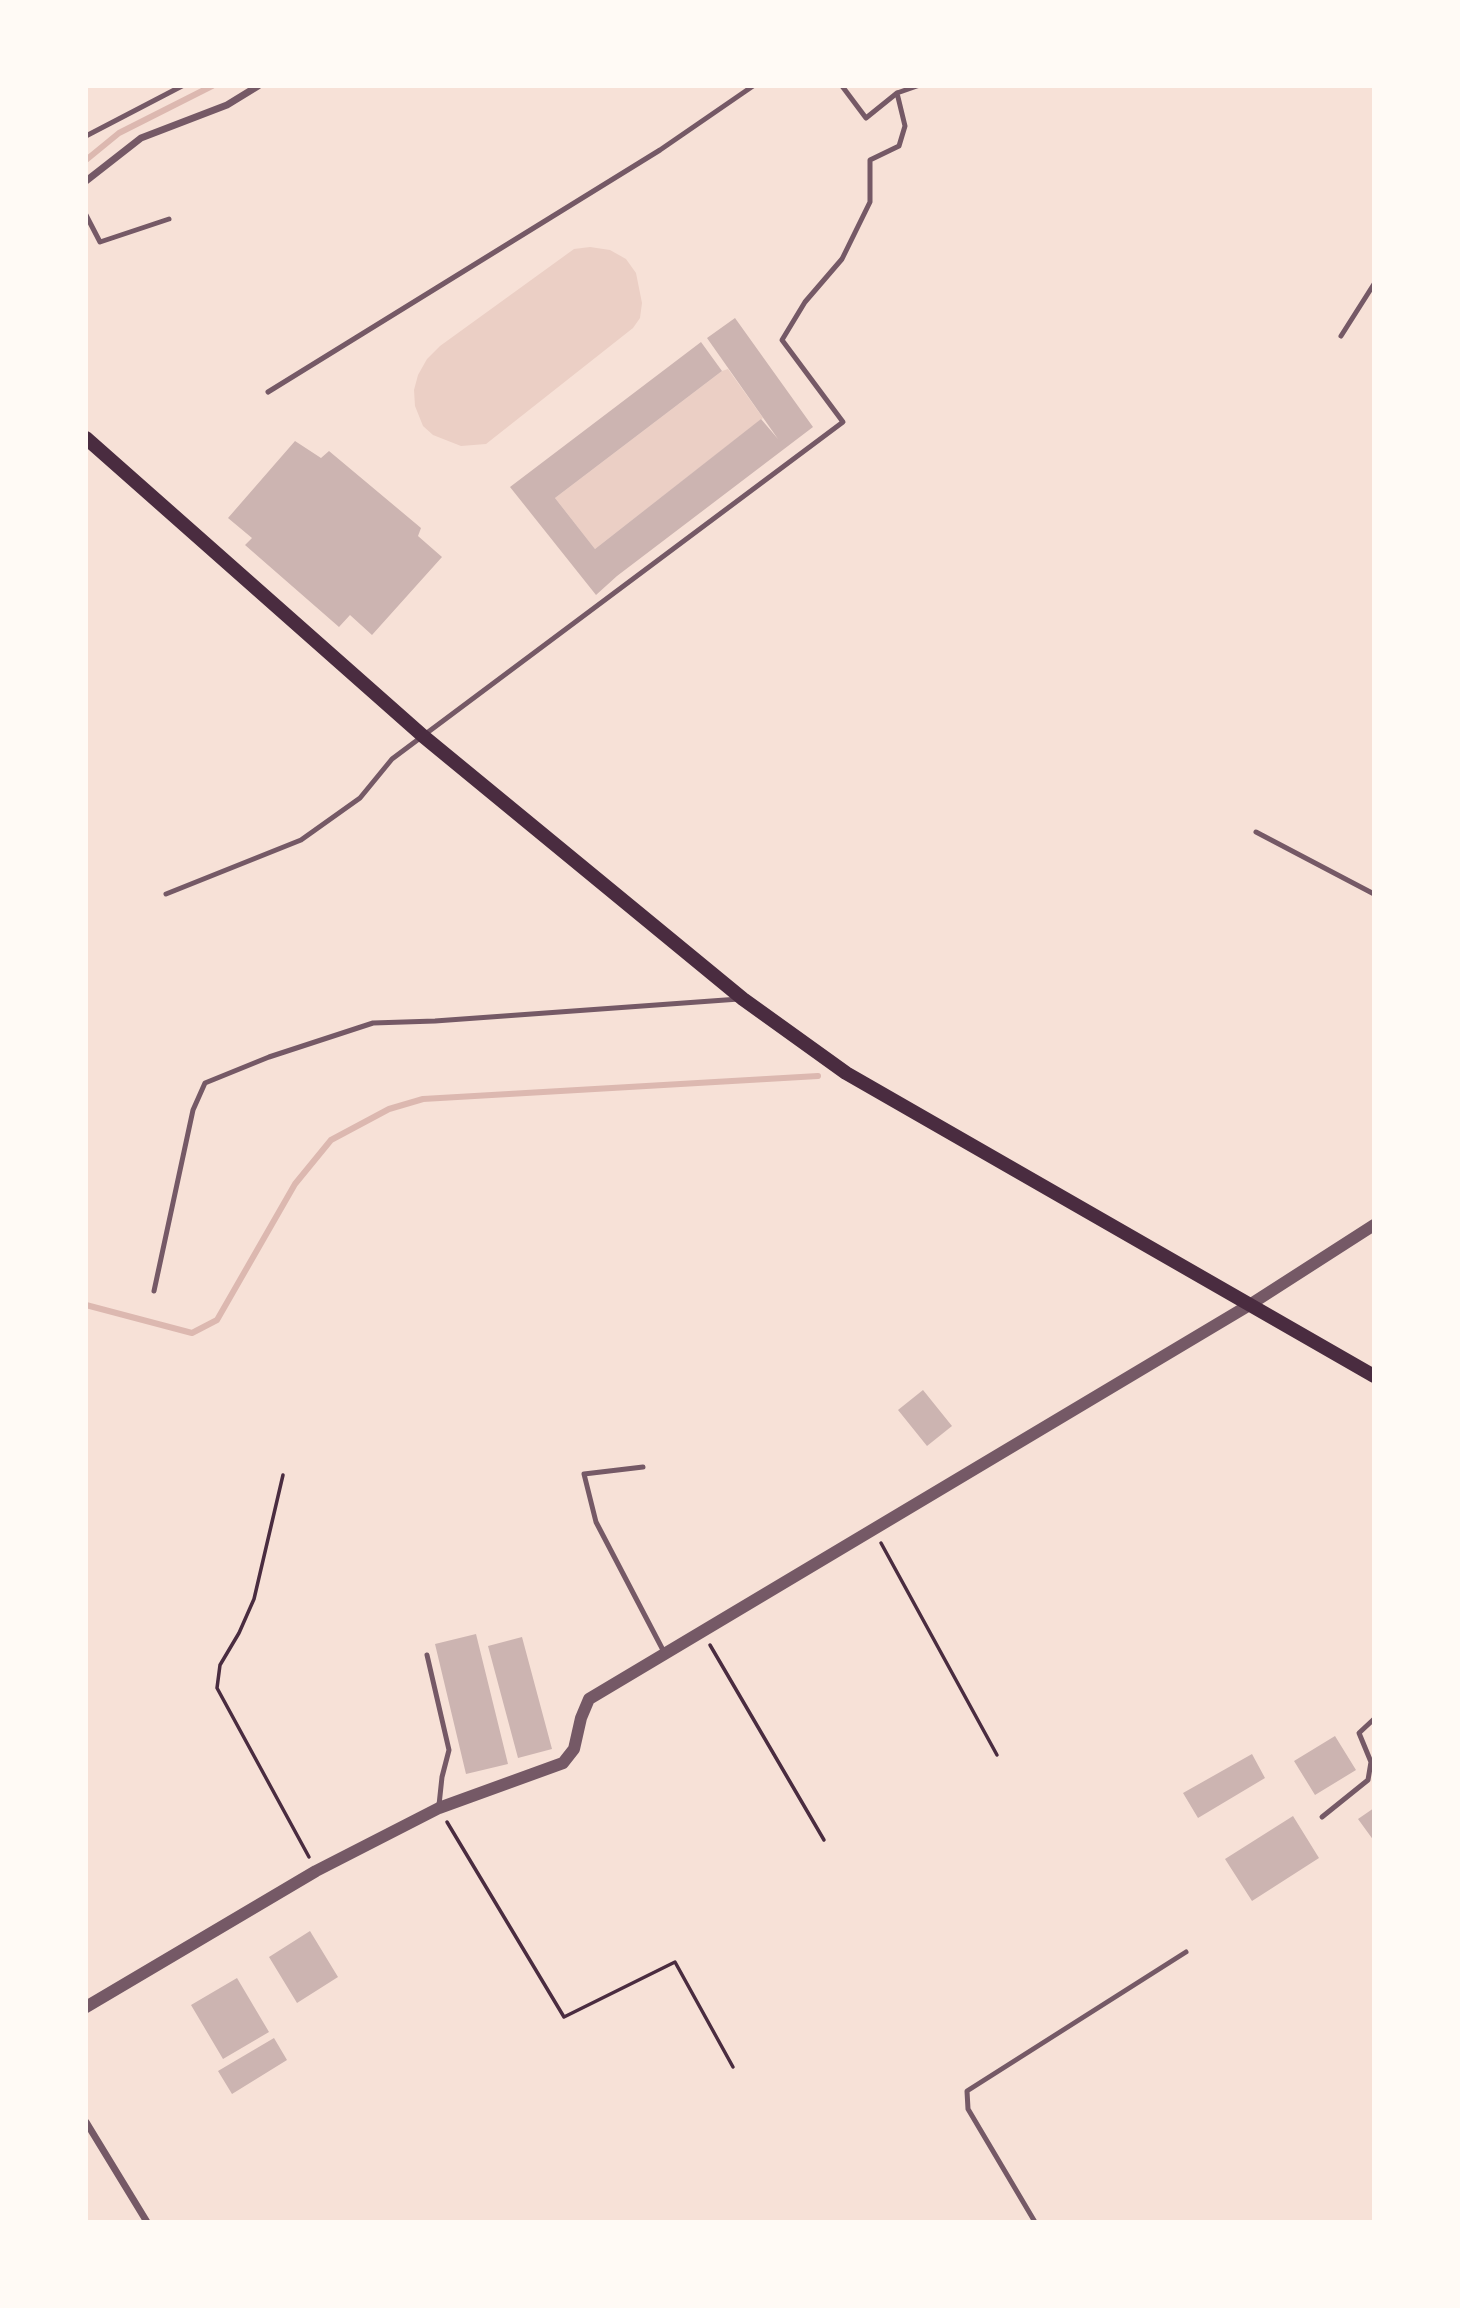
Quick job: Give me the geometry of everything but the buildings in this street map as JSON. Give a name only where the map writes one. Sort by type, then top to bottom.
[{"type":"main road","points":[[86,438],[423,737],[743,999],[846,1073],[1374,1376]]},
{"type":"street","points":[[86,181],[141,138],[227,105],[258,86]]},
{"type":"street","points":[[86,2007],[316,1871],[439,1808],[563,1763],[574,1749],[581,1718],[589,1699],[1251,1304],[1374,1225]]},
{"type":"street","points":[[86,2122],[146,2222]]},
{"type":"lane","points":[[86,136],[183,86]]},
{"type":"lane","points":[[268,393],[660,150],[753,86]]},
{"type":"lane","points":[[842,86],[866,118],[897,93],[917,86]]},
{"type":"lane","points":[[166,894],[301,840],[360,798],[392,759],[843,422],[782,340],[805,302],[842,259],[870,202],[870,160],[899,146],[905,126],[897,93]]},
{"type":"lane","points":[[86,215],[100,242],[169,219]]},
{"type":"lane","points":[[1341,336],[1374,284]]},
{"type":"lane","points":[[1256,832],[1374,894]]},
{"type":"lane","points":[[154,1291],[193,1111],[205,1083],[269,1057],[373,1023],[743,999]]},
{"type":"lane","points":[[643,1467],[584,1475],[596,1522],[665,1654]]},
{"type":"lane","points":[[427,1655],[449,1749],[442,1777],[439,1808]]},
{"type":"lane","points":[[1322,1816],[1368,1780],[1371,1762],[1359,1733],[1374,1719]]},
{"type":"lane","points":[[1034,2222],[968,2109],[967,2091],[1186,1952]]},
{"type":"path","points":[[283,1475],[254,1599],[239,1633],[220,1665],[218,1688],[316,1871]]},
{"type":"path","points":[[873,1529],[997,1755]]},
{"type":"path","points":[[702,1631],[824,1840]]},
{"type":"path","points":[[439,1808],[564,2017],[675,1962],[733,2067]]},
{"type":"shaded area","points":[[590,247],[610,250],[626,259],[636,273],[642,303],[640,318],[633,328],[486,444],[461,446],[433,435],[423,426],[415,406],[414,390],[418,375],[427,359],[440,346],[574,249]]},
{"type":"shaded area","points":[[728,369],[763,418],[595,549],[555,498]]},
{"type":"waterway","points":[[86,160],[119,133],[212,86]]},
{"type":"waterway","points":[[86,1305],[192,1333],[217,1320],[295,1184],[331,1140],[389,1109],[423,1099],[818,1076]]}]
